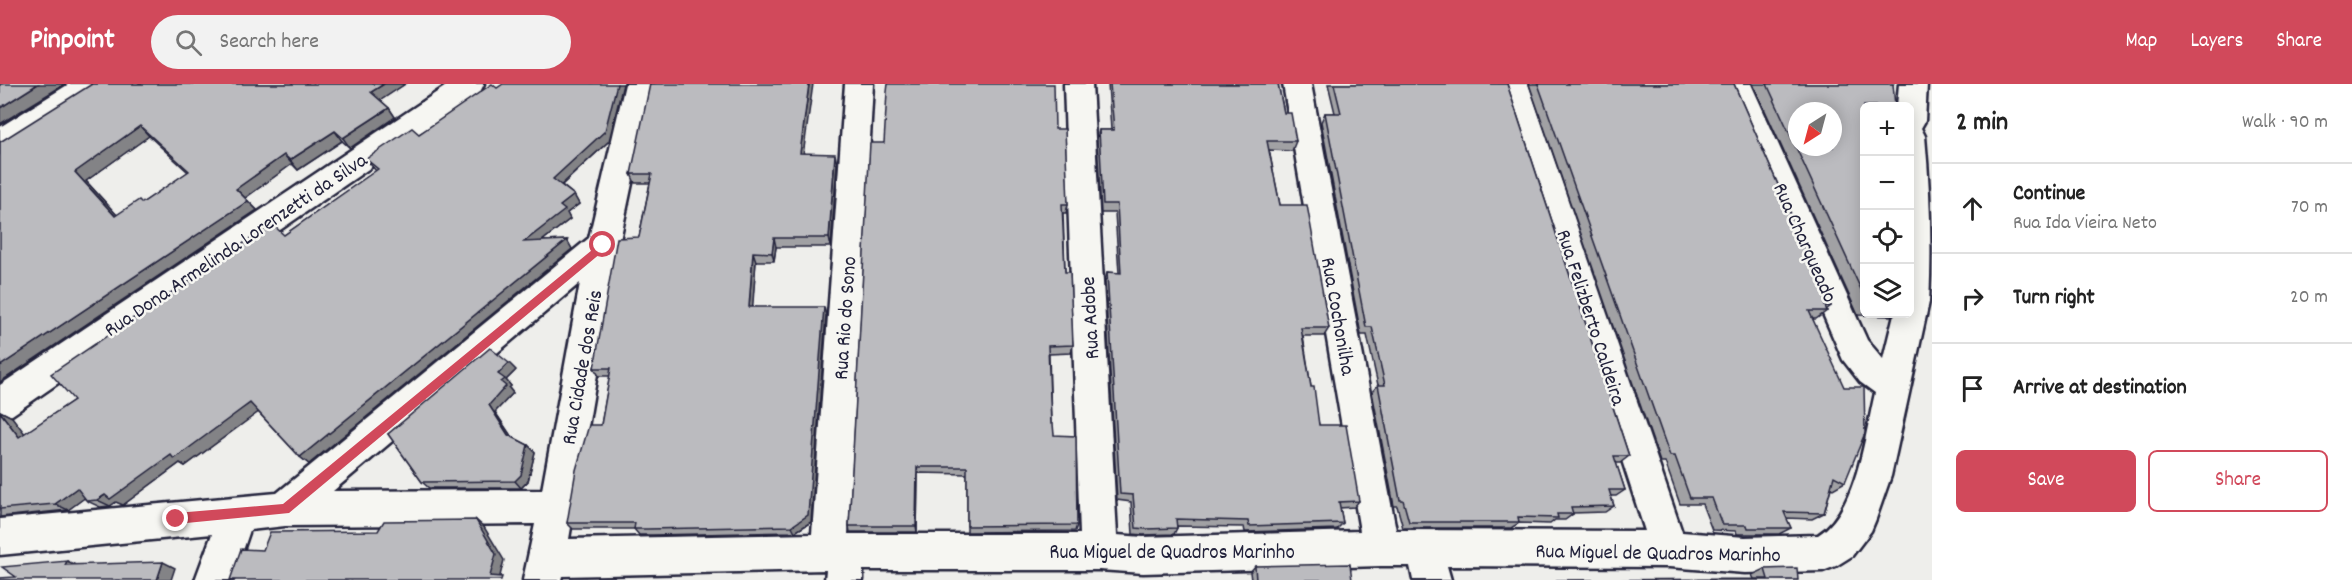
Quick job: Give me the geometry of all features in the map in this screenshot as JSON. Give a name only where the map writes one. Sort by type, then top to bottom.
[{"type":"street","points":[[0,142],[91,84]]},
{"type":"street","name":"Rua Dona Armelinda Lorenzetti da Silva","points":[[0,404],[470,84]]},
{"type":"street","name":"Rua Cidade dos Reis","points":[[544,569],[603,245],[639,84]]},
{"type":"street","name":"Rua Rio do Sono","points":[[840,562],[859,84]]},
{"type":"street","name":"Rua Adobe","points":[[1078,84],[1099,552]]},
{"type":"street","name":"Rua Cochonilha","points":[[1297,84],[1382,548]]},
{"type":"street","name":"Rua Felizberto Caldeira","points":[[1514,84],[1669,549]]},
{"type":"street","name":"Rua Charqueado","points":[[1737,84],[1855,350],[1872,370],[1893,387]]},
{"type":"street","points":[[1912,102],[1913,84]]},
{"type":"street","name":"Rua Miguel de Quadros Marinho","points":[[544,569],[840,562],[1099,552],[1144,567],[1382,548],[1428,564],[1669,549],[1745,555],[1800,567],[1839,543],[1858,519],[1873,476],[1913,302],[1920,246],[1912,156]]},
{"type":"street","points":[[285,509],[603,245]]},
{"type":"street","points":[[0,537],[285,509],[557,507]]},
{"type":"street","points":[[214,580],[237,513]]},
{"type":"building","points":[[0,84],[38,84],[0,108]]},
{"type":"building","points":[[92,84],[384,84],[371,92],[389,108],[343,138],[335,131],[290,160],[284,155],[236,189],[248,201],[0,366],[0,142]],"holes":[[[140,126],[189,171],[142,203],[139,200],[115,216],[75,172]]]},
{"type":"building","points":[[492,84],[497,88],[503,84],[617,84],[605,131],[553,179],[574,195],[560,206],[565,210],[524,242],[567,240],[300,457],[250,403],[174,459],[171,455],[110,499],[105,495],[97,500],[87,501],[77,488],[55,504],[0,509],[0,412],[19,437],[74,400],[51,374],[272,224],[284,235],[378,169],[366,159],[412,128],[419,134]]},
{"type":"building","points":[[650,84],[809,84],[800,153],[835,154],[829,238],[774,238],[772,253],[753,252],[749,307],[824,307],[808,515],[792,526],[634,529],[635,523],[567,523],[576,470],[589,425],[601,425],[611,368],[594,368],[617,238],[639,237],[652,174],[631,174]]},
{"type":"building","points":[[888,84],[1054,84],[1055,129],[1065,129],[1068,204],[1062,204],[1065,272],[1070,272],[1073,345],[1048,346],[1051,424],[1053,424],[1054,435],[1076,436],[1077,525],[967,526],[967,467],[917,467],[916,526],[849,526],[870,143],[884,143]]},
{"type":"building","points":[[1110,84],[1278,84],[1284,113],[1291,113],[1296,141],[1267,141],[1280,205],[1307,205],[1329,328],[1301,328],[1311,387],[1314,387],[1319,425],[1346,425],[1359,501],[1339,502],[1343,523],[1249,526],[1248,521],[1176,519],[1177,528],[1136,528],[1133,495],[1120,494],[1107,272],[1121,273],[1117,204],[1103,204],[1099,130],[1114,130]]},
{"type":"building","points":[[1334,84],[1507,84],[1629,456],[1614,456],[1625,490],[1609,490],[1614,506],[1571,507],[1573,514],[1557,514],[1558,518],[1518,517],[1519,522],[1409,522],[1403,500],[1400,500],[1378,385],[1385,385],[1372,327],[1366,327],[1325,113],[1341,113]]},
{"type":"building","points":[[1538,84],[1734,84],[1831,306],[1825,306],[1827,311],[1809,311],[1844,387],[1864,387],[1865,433],[1845,482],[1834,476],[1824,513],[1784,512],[1791,528],[1748,528],[1747,525],[1722,525],[1712,498],[1690,498],[1675,456],[1670,456]]},
{"type":"building","points":[[1767,84],[1893,84],[1895,102],[1860,102],[1860,287],[1800,156],[1842,156],[1842,102],[1788,102],[1788,130]]},
{"type":"building","points":[[490,348],[509,363],[498,374],[505,379],[501,382],[506,386],[489,405],[508,435],[528,445],[521,475],[515,481],[422,482],[388,434]]},
{"type":"building","points":[[476,520],[496,554],[490,576],[502,577],[501,580],[230,580],[241,549],[263,550],[270,532],[378,531],[384,521]]},
{"type":"building","points":[[67,561],[65,565],[163,562],[157,580],[0,580],[0,578],[16,577],[2,567]]},
{"type":"building","points":[[1350,564],[1352,580],[1256,580],[1255,566]]},
{"type":"building","points":[[1797,568],[1798,580],[1556,580],[1768,579],[1765,569]]},
{"type":"route","points":[[176,519],[285,509],[603,245]]}]
